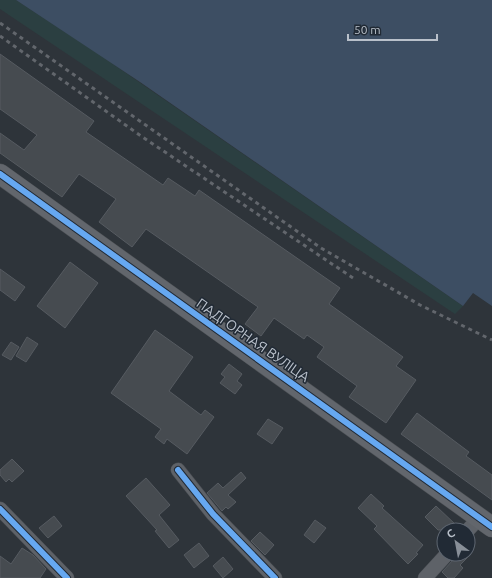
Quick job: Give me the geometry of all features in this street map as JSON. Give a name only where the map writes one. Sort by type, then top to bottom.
[{"type":"street","name":"ПАДГОРНАЯ ВУЛІЦА","points":[[0,174],[480,525]]},
{"type":"street","points":[[178,470],[213,514],[275,578]]},
{"type":"street","points":[[0,509],[66,578]]},
{"type":"street","points":[[425,578],[440,562]]},
{"type":"green space","points":[[0,0],[16,0],[97,53],[463,306],[455,314],[0,9]]},
{"type":"water","points":[[16,0],[492,0],[492,306],[473,293],[463,306],[140,82]]},
{"type":"building","points":[[0,54],[94,121],[86,132],[163,185],[168,178],[195,196],[199,190],[340,288],[329,304],[403,357],[396,366],[416,380],[386,423],[349,397],[357,386],[317,357],[324,347],[307,335],[304,339],[274,318],[261,336],[245,324],[258,307],[146,229],[132,247],[99,222],[116,199],[79,174],[62,197],[0,153],[0,133],[24,150],[37,135],[0,109]]},
{"type":"building","points":[[70,262],[98,283],[65,328],[37,306]]},
{"type":"building","points":[[0,269],[25,287],[15,301],[0,290]]},
{"type":"building","points":[[155,330],[193,357],[169,391],[201,415],[205,410],[214,417],[187,454],[167,439],[164,444],[155,437],[161,429],[111,393]]},
{"type":"building","points":[[27,337],[38,344],[26,362],[16,356]]},
{"type":"building","points":[[11,342],[19,347],[11,360],[2,355]]},
{"type":"building","points":[[229,364],[242,374],[237,381],[242,385],[235,394],[220,383],[225,377],[221,374]]},
{"type":"building","points":[[417,413],[469,452],[466,456],[492,475],[492,500],[401,434]]},
{"type":"building","points":[[268,419],[283,428],[272,444],[257,434]]},
{"type":"building","points":[[12,459],[24,471],[12,482],[9,479],[6,482],[0,475],[0,470]]},
{"type":"building","points":[[241,472],[246,478],[228,495],[236,502],[228,509],[226,507],[222,511],[207,493],[218,483],[223,488]]},
{"type":"building","points":[[146,478],[170,505],[159,515],[179,540],[169,548],[155,531],[157,530],[126,496]]},
{"type":"building","points":[[371,494],[384,506],[382,508],[423,545],[416,553],[418,554],[408,564],[374,529],[377,526],[358,508]]},
{"type":"building","points":[[436,506],[453,522],[436,522],[436,528],[425,517]]},
{"type":"building","points":[[54,516],[62,526],[48,538],[39,528]]},
{"type":"building","points":[[315,520],[326,528],[314,543],[304,535]]},
{"type":"building","points":[[260,532],[274,545],[265,555],[251,541]]},
{"type":"building","points":[[199,543],[209,556],[194,568],[184,555]]},
{"type":"building","points":[[22,548],[33,555],[46,569],[40,578],[0,578],[0,556],[11,564]]},
{"type":"building","points":[[223,557],[233,569],[223,578],[213,566]]},
{"type":"building","points":[[451,562],[463,562],[460,565],[463,568],[454,578],[448,578],[442,572]]},
{"type":"railway","points":[[0,23],[321,248],[420,305],[492,340]]},
{"type":"railway","points":[[0,36],[141,136],[353,278]]},
{"type":"cycle path","points":[[0,174],[492,527]]},
{"type":"cycle path","points":[[178,470],[213,514],[275,578]]},
{"type":"cycle path","points":[[0,509],[67,578]]}]
